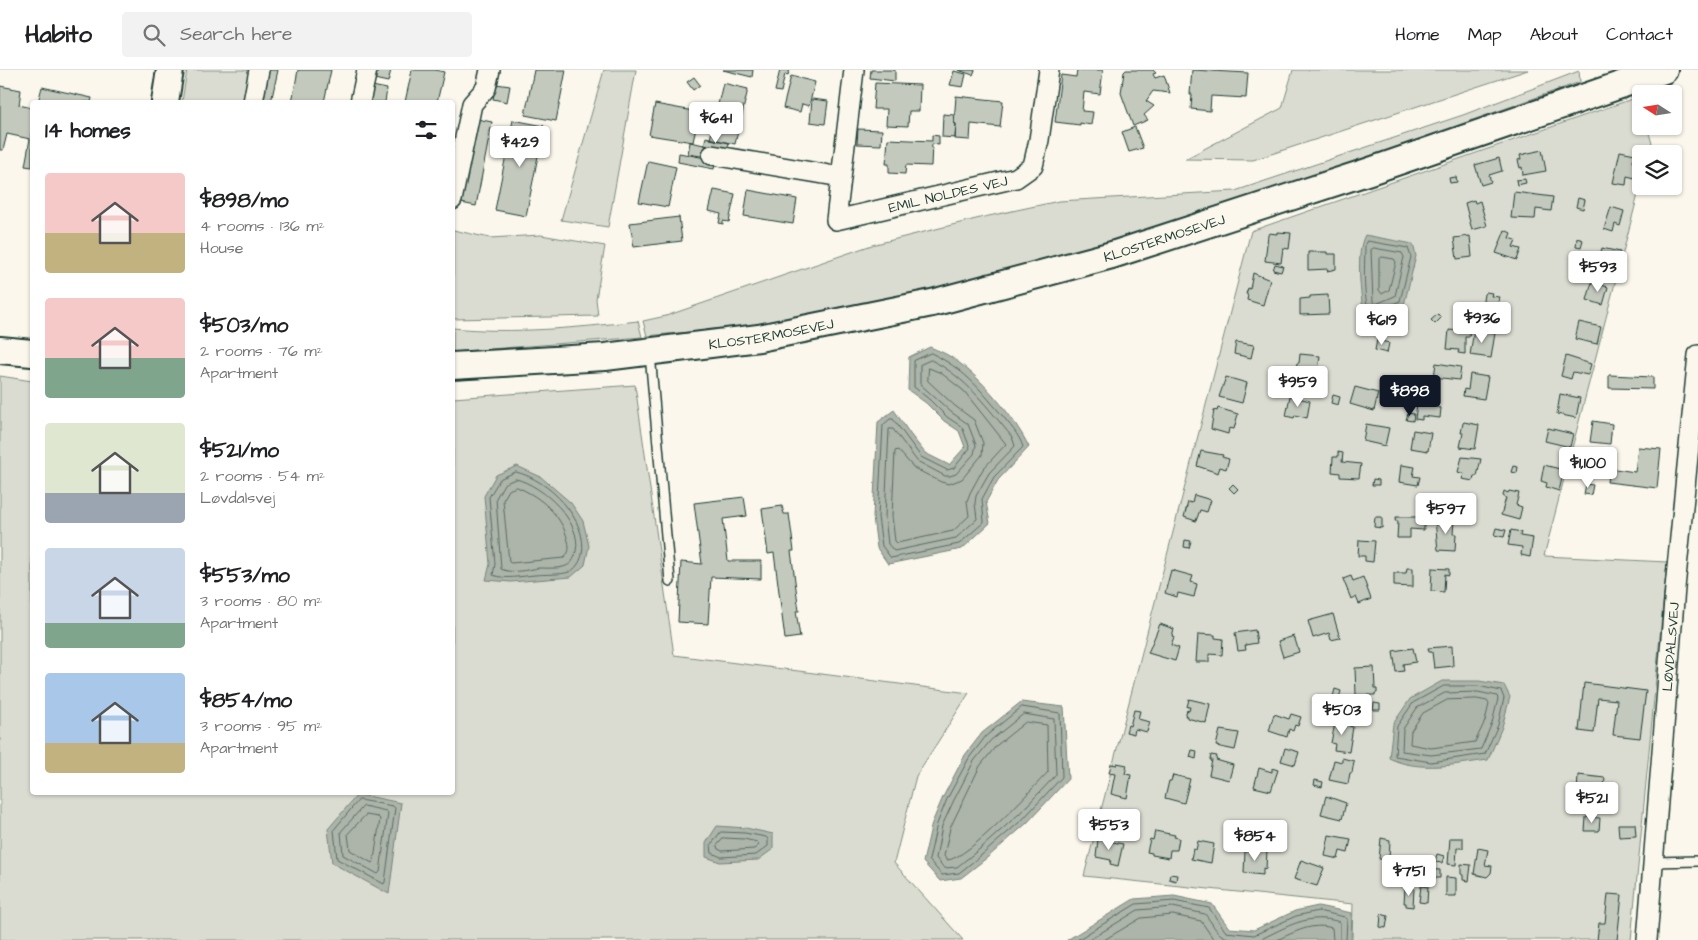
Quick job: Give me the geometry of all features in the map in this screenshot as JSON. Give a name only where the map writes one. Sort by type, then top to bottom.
[{"type":"main road","points":[[165,100],[170,70]]},
{"type":"main road","name":"KLOSTERMOSEVEJ","points":[[455,366],[585,358],[650,352],[758,338],[932,303],[1112,255],[1370,171],[1651,72]]},
{"type":"main road","points":[[0,350],[30,353]]},
{"type":"street","points":[[253,100],[259,70]]},
{"type":"street","points":[[360,100],[367,70]]},
{"type":"street","points":[[455,186],[472,104],[486,88],[490,70]]},
{"type":"street","name":"EMIL NOLDES VEJ","points":[[854,70],[836,220],[1016,178],[1033,166],[1039,140],[1049,70]]},
{"type":"street","points":[[712,154],[841,177]]},
{"type":"street","name":"LØVDALSVEJ","points":[[1647,940],[1675,588],[1698,355]]},
{"type":"lane","points":[[650,352],[670,581]]},
{"type":"lane","points":[[1654,862],[1698,861]]},
{"type":"shaded area","points":[[187,70],[249,70],[244,100],[182,100]]},
{"type":"shaded area","points":[[604,70],[636,70],[608,227],[561,220]]},
{"type":"shaded area","points":[[1293,70],[1528,70],[1253,160],[1185,159],[1282,108]]},
{"type":"shaded area","points":[[1579,71],[1580,82],[1276,188],[1072,252],[968,280],[864,304],[758,324],[647,336],[643,321],[666,316],[872,245],[984,217],[1059,201],[1235,191],[1463,115]]},
{"type":"shaded area","points":[[1632,99],[1632,135],[1650,135],[1652,145],[1632,145],[1632,195],[1638,195],[1544,556],[1667,562],[1631,940],[1352,940],[1353,904],[1084,876],[1251,231]]},
{"type":"shaded area","points":[[455,230],[490,238],[541,235],[605,246],[596,299],[598,316],[455,319]]},
{"type":"shaded area","points":[[638,321],[642,337],[455,352],[455,328],[522,330],[568,328]]},
{"type":"shaded area","points":[[0,376],[30,381],[30,795],[455,795],[455,398],[635,385],[674,655],[969,693],[916,776],[894,863],[963,940],[0,940]]},
{"type":"water","points":[[1365,235],[1413,244],[1416,256],[1404,305],[1380,315],[1364,317],[1359,263]]},
{"type":"water","points":[[930,347],[951,357],[984,386],[1015,423],[1029,447],[998,480],[986,502],[990,523],[962,549],[888,564],[877,548],[873,517],[878,422],[894,410],[925,453],[949,465],[965,447],[959,431],[944,421],[926,403],[908,390],[909,357]]},
{"type":"water","points":[[517,466],[541,477],[571,503],[583,521],[589,546],[585,565],[571,577],[511,582],[486,580],[490,564],[484,496],[496,475]]},
{"type":"water","points":[[1442,681],[1479,681],[1504,685],[1510,697],[1502,727],[1488,760],[1425,766],[1401,763],[1389,758],[1393,724],[1410,699]]},
{"type":"water","points":[[1021,702],[1064,707],[1068,779],[1027,823],[988,857],[961,878],[940,881],[923,862],[932,823],[943,797],[965,755],[982,733]]},
{"type":"water","points":[[357,795],[401,803],[389,894],[332,863],[328,829]]},
{"type":"water","points":[[717,826],[746,828],[773,834],[773,849],[758,860],[720,862],[706,857],[706,843]]},
{"type":"water","points":[[1174,896],[1212,904],[1229,928],[1254,930],[1295,911],[1318,906],[1352,913],[1351,940],[1067,940],[1134,899]]},
{"type":"building","points":[[262,70],[278,70],[271,100],[257,100]]},
{"type":"building","points":[[298,70],[331,70],[324,100],[292,100]]},
{"type":"building","points":[[376,70],[391,70],[388,82],[374,79]]},
{"type":"building","points":[[412,70],[444,72],[437,100],[405,100]]},
{"type":"building","points":[[534,70],[566,70],[556,121],[525,115]]},
{"type":"building","points":[[723,70],[753,70],[752,77]]},
{"type":"building","points":[[780,70],[790,70],[788,75],[785,74],[781,92],[775,91]]},
{"type":"building","points":[[871,70],[895,70],[895,81],[870,78]]},
{"type":"building","points":[[958,70],[975,70],[973,75]]},
{"type":"building","points":[[1077,70],[1103,70],[1100,94],[1084,92],[1082,111],[1093,112],[1091,125],[1055,122],[1061,75],[1076,77]]},
{"type":"building","points":[[1126,70],[1153,70],[1156,73],[1153,74],[1155,78],[1164,75],[1170,93],[1153,91],[1146,101],[1154,106],[1144,115],[1148,120],[1133,126],[1121,93],[1124,72]]},
{"type":"building","points":[[1192,70],[1248,73],[1246,98],[1211,96],[1210,111],[1191,109]]},
{"type":"building","points":[[954,71],[966,74],[963,87],[950,85]]},
{"type":"building","points":[[791,76],[815,82],[809,106],[802,104],[800,112],[783,108]]},
{"type":"building","points":[[694,77],[700,85],[693,90],[687,82]]},
{"type":"building","points":[[723,83],[748,89],[735,144],[710,139]]},
{"type":"building","points":[[875,83],[920,85],[919,111],[909,111],[908,126],[886,125],[887,109],[873,109]]},
{"type":"building","points":[[496,84],[510,86],[507,102],[493,99]]},
{"type":"building","points":[[0,86],[21,90],[19,105],[30,108],[30,139],[7,134],[3,150],[0,150]]},
{"type":"building","points":[[372,86],[387,89],[385,100],[369,100]]},
{"type":"building","points":[[42,87],[92,98],[92,100],[39,100]]},
{"type":"building","points":[[956,96],[1003,101],[1000,127],[971,124],[970,140],[955,139]]},
{"type":"building","points":[[812,99],[828,101],[825,124],[810,122]]},
{"type":"building","points":[[655,104],[699,112],[693,142],[649,135]]},
{"type":"building","points":[[943,114],[954,115],[954,123],[956,124],[955,138],[942,137]]},
{"type":"building","points":[[477,119],[492,122],[476,206],[461,203]]},
{"type":"building","points":[[513,120],[544,126],[526,216],[495,210]]},
{"type":"building","points":[[1135,127],[1143,148],[1129,152],[1122,132]]},
{"type":"building","points":[[858,129],[882,130],[881,145],[857,144]]},
{"type":"building","points":[[932,135],[939,136],[939,145],[932,144],[931,166],[906,165],[905,174],[889,173],[889,164],[886,164],[888,139],[932,141]]},
{"type":"building","points":[[706,137],[729,143],[727,150],[704,145]]},
{"type":"building","points":[[30,139],[30,167],[25,166]]},
{"type":"building","points":[[690,142],[709,146],[707,157],[688,154]]},
{"type":"building","points":[[1542,150],[1546,171],[1523,175],[1522,167],[1520,168],[1518,160],[1521,159],[1520,155]]},
{"type":"building","points":[[1620,151],[1632,153],[1632,177],[1627,176],[1626,185],[1613,183]]},
{"type":"building","points":[[679,153],[716,160],[714,169],[678,162]]},
{"type":"building","points":[[1499,158],[1502,171],[1489,175],[1491,182],[1481,185],[1475,165]]},
{"type":"building","points":[[648,161],[676,167],[668,207],[639,202]]},
{"type":"building","points":[[1456,177],[1457,182],[1450,183],[1449,178]]},
{"type":"building","points":[[1525,179],[1526,183],[1517,185],[1516,180]]},
{"type":"building","points":[[714,190],[735,194],[729,222],[723,221],[723,224],[719,223],[721,214],[709,211]]},
{"type":"building","points":[[748,190],[797,199],[793,224],[744,216]]},
{"type":"building","points":[[1514,192],[1553,197],[1551,211],[1536,209],[1535,219],[1511,218]]},
{"type":"building","points":[[1578,198],[1585,200],[1583,209],[1576,207]]},
{"type":"building","points":[[1474,200],[1475,203],[1480,201],[1487,226],[1472,230],[1465,203]]},
{"type":"building","points":[[1611,207],[1624,211],[1620,226],[1615,224],[1613,232],[1604,229]]},
{"type":"building","points":[[679,217],[682,241],[634,247],[630,223]]},
{"type":"building","points":[[1505,230],[1511,233],[1509,238],[1516,240],[1513,247],[1521,249],[1517,260],[1496,253]]},
{"type":"building","points":[[1277,232],[1291,233],[1289,249],[1283,248],[1281,263],[1265,261],[1268,235],[1269,233],[1277,234]]},
{"type":"building","points":[[1470,236],[1472,257],[1457,259],[1454,238]]},
{"type":"building","points":[[1577,238],[1583,240],[1581,247],[1576,246]]},
{"type":"building","points":[[1602,248],[1620,252],[1617,264],[1607,262],[1604,273],[1588,270],[1591,257],[1599,259]]},
{"type":"building","points":[[1308,252],[1336,254],[1336,269],[1327,271],[1328,269],[1308,270]]},
{"type":"building","points":[[1275,264],[1283,266],[1281,272],[1273,270]]},
{"type":"building","points":[[1253,273],[1270,280],[1263,305],[1247,300],[1248,295],[1246,294],[1248,288],[1250,289]]},
{"type":"building","points":[[1592,282],[1608,287],[1603,305],[1587,300]]},
{"type":"building","points":[[1486,292],[1492,293],[1491,296],[1499,297],[1495,322],[1483,319],[1485,307],[1482,307]]},
{"type":"building","points":[[1328,295],[1329,314],[1300,315],[1300,299],[1310,298],[1310,296]]},
{"type":"building","points":[[1438,314],[1441,318],[1435,324],[1431,320]]},
{"type":"building","points":[[1460,318],[1471,319],[1469,337],[1465,337],[1465,354],[1458,353],[1459,350],[1447,349],[1449,330],[1459,331]]},
{"type":"building","points":[[1579,322],[1601,327],[1597,344],[1575,339]]},
{"type":"building","points":[[1474,330],[1495,333],[1491,358],[1470,355]]},
{"type":"building","points":[[1377,340],[1389,343],[1387,353],[1375,350]]},
{"type":"building","points":[[1236,342],[1254,345],[1251,358],[1234,354]]},
{"type":"building","points":[[1300,354],[1320,356],[1317,378],[1295,375]]},
{"type":"building","points":[[1566,356],[1591,364],[1588,375],[1573,372],[1571,379],[1561,376]]},
{"type":"building","points":[[1436,363],[1461,367],[1459,380],[1434,377]]},
{"type":"building","points":[[1470,374],[1488,377],[1484,399],[1463,396],[1464,389],[1468,390]]},
{"type":"building","points":[[1609,375],[1653,377],[1653,389],[1609,388]]},
{"type":"building","points":[[1226,377],[1247,383],[1242,403],[1219,397]]},
{"type":"building","points":[[1355,387],[1378,393],[1374,411],[1350,404]]},
{"type":"building","points":[[1560,394],[1580,398],[1576,418],[1557,414]]},
{"type":"building","points":[[1333,395],[1340,397],[1338,405],[1331,403]]},
{"type":"building","points":[[1290,396],[1310,401],[1307,418],[1295,415],[1294,418],[1286,416]]},
{"type":"building","points":[[1418,396],[1437,399],[1436,407],[1441,408],[1440,418],[1422,416],[1422,420],[1415,419]]},
{"type":"building","points":[[1218,408],[1238,414],[1234,429],[1229,428],[1228,434],[1211,429],[1214,410],[1217,411]]},
{"type":"building","points":[[1408,413],[1414,414],[1413,421],[1406,420]]},
{"type":"building","points":[[1593,421],[1612,424],[1610,444],[1590,442]]},
{"type":"building","points":[[1464,422],[1479,425],[1475,449],[1460,447]]},
{"type":"building","points":[[1366,424],[1389,428],[1385,446],[1363,441]]},
{"type":"building","points":[[1548,428],[1573,434],[1570,447],[1545,441]]},
{"type":"building","points":[[1413,430],[1431,433],[1428,451],[1410,448]]},
{"type":"building","points":[[1638,447],[1661,449],[1657,488],[1607,482],[1609,468],[1635,472]]},
{"type":"building","points":[[1201,451],[1223,455],[1222,457],[1229,459],[1226,469],[1220,467],[1218,473],[1197,466]]},
{"type":"building","points":[[1338,452],[1343,453],[1342,462],[1361,464],[1359,478],[1340,477],[1340,473],[1332,472],[1333,457],[1338,457]]},
{"type":"building","points":[[1462,457],[1481,459],[1477,476],[1474,476],[1473,481],[1462,479],[1464,474],[1458,472]]},
{"type":"building","points":[[1401,465],[1415,467],[1413,476],[1420,477],[1418,485],[1399,482]]},
{"type":"building","points":[[1544,465],[1564,470],[1559,491],[1546,487],[1547,483],[1541,481]]},
{"type":"building","points":[[1513,466],[1518,467],[1517,473],[1511,472]]},
{"type":"building","points":[[1373,479],[1379,480],[1379,485],[1372,485]]},
{"type":"building","points":[[1233,484],[1238,489],[1234,493],[1229,488]]},
{"type":"building","points":[[1586,484],[1593,485],[1591,495],[1584,494]]},
{"type":"building","points":[[1504,491],[1519,493],[1516,505],[1522,507],[1519,520],[1501,515],[1506,498],[1503,496]]},
{"type":"building","points":[[1194,495],[1211,500],[1207,512],[1200,510],[1196,521],[1184,517],[1188,502],[1192,503]]},
{"type":"building","points":[[744,497],[747,516],[723,519],[728,561],[761,561],[761,579],[711,577],[708,624],[678,622],[681,562],[702,564],[694,503]]},
{"type":"building","points":[[782,506],[784,514],[789,514],[794,551],[791,551],[799,611],[796,611],[800,637],[785,639],[774,553],[768,554],[762,509]]},
{"type":"building","points":[[1435,511],[1440,511],[1440,517],[1434,517]]},
{"type":"building","points":[[1375,517],[1382,517],[1382,528],[1374,527]]},
{"type":"building","points":[[1396,517],[1424,517],[1424,530],[1410,529],[1410,538],[1397,538],[1398,521],[1395,521]]},
{"type":"building","points":[[1435,520],[1454,520],[1453,534],[1456,534],[1455,551],[1438,550]]},
{"type":"building","points":[[1496,528],[1506,530],[1504,537],[1494,535]]},
{"type":"building","points":[[1511,530],[1521,532],[1520,536],[1533,538],[1530,557],[1521,555],[1522,547],[1508,545]]},
{"type":"building","points":[[1185,540],[1191,541],[1189,548],[1184,547]]},
{"type":"building","points":[[1359,540],[1375,541],[1373,562],[1365,561],[1365,556],[1358,556]]},
{"type":"building","points":[[1407,568],[1413,568],[1413,587],[1394,586],[1394,573],[1406,573]]},
{"type":"building","points":[[1432,568],[1449,569],[1449,575],[1445,574],[1444,592],[1431,591]]},
{"type":"building","points":[[1171,570],[1193,576],[1191,582],[1197,584],[1194,597],[1178,593],[1177,597],[1165,593]]},
{"type":"building","points":[[1351,576],[1353,581],[1363,577],[1371,599],[1359,604],[1356,597],[1351,599],[1343,579]]},
{"type":"building","points":[[1333,614],[1340,638],[1331,640],[1329,633],[1313,638],[1308,621]]},
{"type":"building","points":[[1160,624],[1174,629],[1171,645],[1179,648],[1175,661],[1148,653]]},
{"type":"building","points":[[1255,630],[1257,643],[1245,645],[1246,650],[1238,651],[1235,633]]},
{"type":"building","points":[[1198,634],[1215,635],[1215,638],[1223,639],[1222,655],[1209,654],[1209,662],[1196,662]]},
{"type":"building","points":[[1294,636],[1299,652],[1283,657],[1278,641]]},
{"type":"building","points":[[1452,646],[1453,666],[1434,668],[1432,652],[1429,652],[1428,648]]},
{"type":"building","points":[[1413,648],[1416,662],[1403,664],[1404,671],[1396,672],[1393,651]]},
{"type":"building","points":[[1374,667],[1375,689],[1377,689],[1377,693],[1375,695],[1356,695],[1355,668]]},
{"type":"building","points":[[1584,683],[1646,691],[1640,738],[1613,735],[1617,700],[1598,698],[1594,733],[1579,731]]},
{"type":"building","points":[[1335,689],[1341,691],[1339,698],[1333,697]]},
{"type":"building","points":[[1189,699],[1210,704],[1206,723],[1185,716],[1190,707],[1187,707]]},
{"type":"building","points":[[1374,703],[1380,704],[1380,710],[1373,710]]},
{"type":"building","points":[[1134,710],[1140,711],[1138,719],[1150,722],[1147,732],[1135,729],[1134,734],[1126,732],[1128,725],[1130,726]]},
{"type":"building","points":[[1274,714],[1289,719],[1291,714],[1301,717],[1298,726],[1295,725],[1293,731],[1289,729],[1287,737],[1269,731]]},
{"type":"building","points":[[1340,719],[1350,720],[1349,726],[1353,727],[1349,752],[1334,750],[1335,744],[1331,743],[1335,723],[1339,724]]},
{"type":"building","points":[[1220,730],[1239,733],[1235,750],[1216,746]]},
{"type":"building","points":[[1285,748],[1299,752],[1295,765],[1281,761]]},
{"type":"building","points":[[1192,750],[1197,751],[1196,759],[1190,757]]},
{"type":"building","points":[[1211,755],[1217,756],[1216,760],[1233,765],[1229,780],[1209,775]]},
{"type":"building","points":[[1342,758],[1354,761],[1348,784],[1329,780],[1334,760],[1342,762]]},
{"type":"building","points":[[1117,763],[1127,765],[1125,774],[1131,775],[1127,798],[1111,794],[1115,774],[1109,773],[1111,764],[1117,765]]},
{"type":"building","points":[[1259,768],[1272,772],[1272,768],[1278,770],[1271,791],[1254,787]]},
{"type":"building","points":[[1173,775],[1190,779],[1184,803],[1165,798],[1169,781],[1171,781]]},
{"type":"building","points":[[1578,775],[1605,778],[1603,797],[1577,794]]},
{"type":"building","points":[[1315,780],[1323,782],[1322,787],[1314,785]]},
{"type":"building","points":[[1326,796],[1346,803],[1342,819],[1321,814]]},
{"type":"building","points":[[1586,817],[1600,818],[1599,831],[1585,831]]},
{"type":"building","points":[[1618,824],[1635,824],[1636,836],[1619,837]]},
{"type":"building","points":[[1101,828],[1106,829],[1105,836],[1099,835]]},
{"type":"building","points":[[1155,831],[1175,835],[1174,837],[1179,838],[1177,850],[1170,850],[1169,858],[1152,855],[1152,853],[1147,852],[1150,839],[1153,840]]},
{"type":"building","points":[[1329,835],[1351,839],[1348,853],[1340,851],[1338,859],[1325,856]]},
{"type":"building","points":[[1381,838],[1390,840],[1389,860],[1379,859]]},
{"type":"building","points":[[1450,838],[1463,838],[1463,848],[1457,848],[1456,865],[1448,864]]},
{"type":"building","points":[[1098,839],[1123,844],[1118,866],[1110,864],[1111,860],[1096,857]]},
{"type":"building","points":[[1198,841],[1214,844],[1211,863],[1191,859],[1193,849],[1196,850]]},
{"type":"building","points":[[1478,848],[1488,850],[1485,865],[1492,866],[1491,873],[1487,877],[1474,874]]},
{"type":"building","points":[[1248,849],[1267,850],[1266,869],[1263,868],[1263,875],[1244,873],[1245,851],[1248,852]]},
{"type":"building","points":[[1437,854],[1444,856],[1442,863],[1435,862]]},
{"type":"building","points":[[1401,857],[1419,860],[1417,872],[1407,870],[1408,864],[1400,863]]},
{"type":"building","points":[[1301,860],[1324,868],[1317,886],[1294,879]]},
{"type":"building","points":[[1461,864],[1471,865],[1469,881],[1463,880]]},
{"type":"building","points":[[1423,869],[1440,870],[1440,878],[1423,878]]},
{"type":"building","points":[[1410,872],[1417,873],[1415,884],[1408,884]]},
{"type":"building","points":[[1170,874],[1177,875],[1176,881],[1169,879]]},
{"type":"building","points":[[1446,877],[1456,878],[1456,896],[1446,896]]},
{"type":"building","points":[[1421,886],[1428,887],[1427,903],[1419,902]]},
{"type":"building","points":[[1405,888],[1414,888],[1413,907],[1406,906],[1406,903],[1404,903]]},
{"type":"building","points":[[1608,894],[1622,895],[1617,940],[1597,940],[1599,923],[1605,923]]},
{"type":"building","points":[[1381,914],[1388,916],[1386,928],[1380,927]]}]
